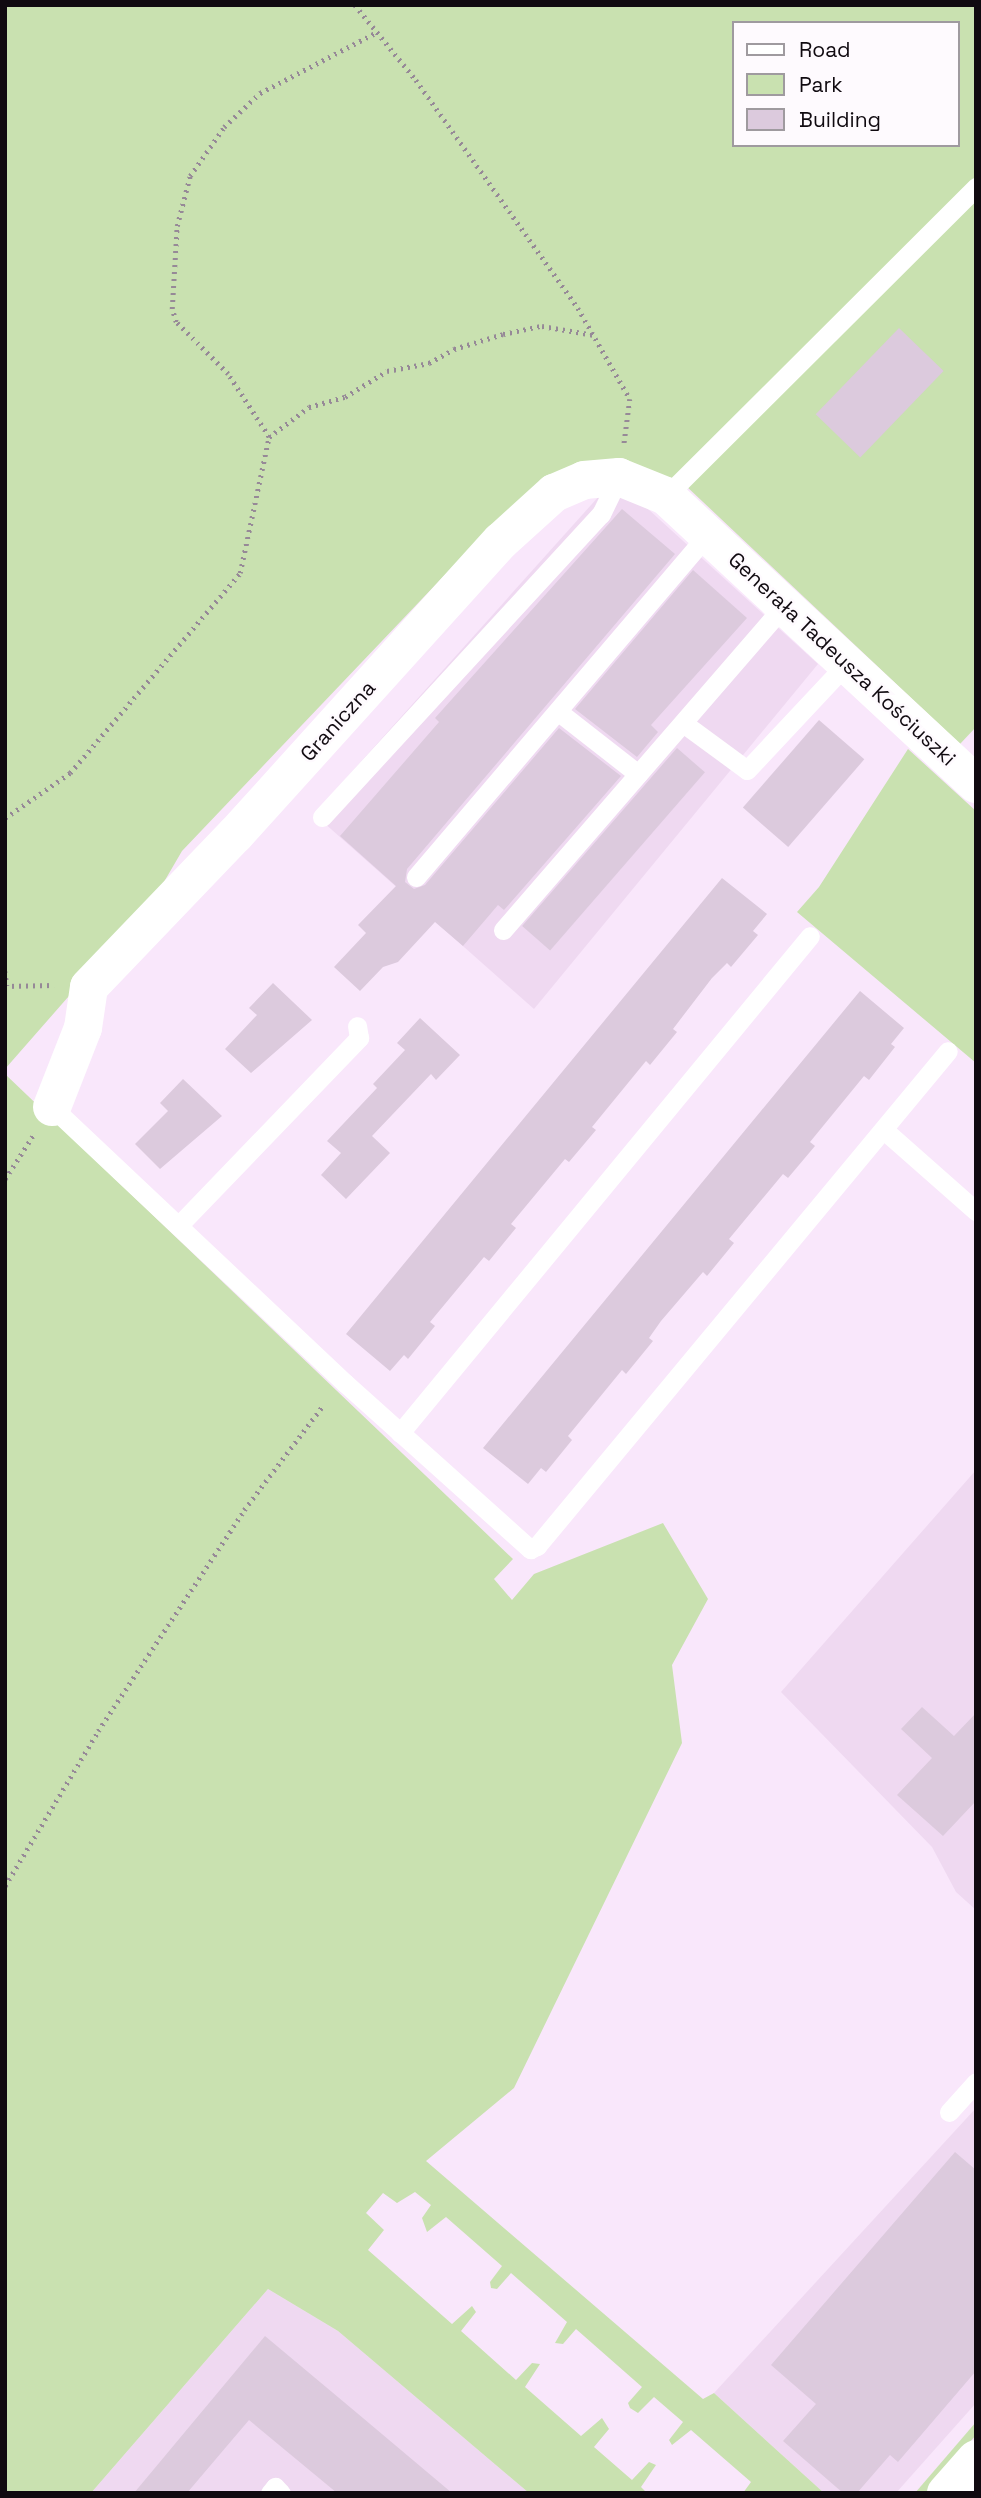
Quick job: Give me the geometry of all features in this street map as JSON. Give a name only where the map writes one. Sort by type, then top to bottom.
[{"type":"street","name":"Graniczna","points":[[89,987],[227,845],[527,514],[554,493],[584,480],[619,477],[666,496],[708,534]]},
{"type":"street","name":"Generała Tadeusza Kościuszki","points":[[708,534],[976,784]]},
{"type":"street","points":[[52,1107],[83,1028],[89,987]]},
{"type":"street","points":[[946,2493],[976,2459]]},
{"type":"lane","points":[[666,496],[976,187]]},
{"type":"lane","points":[[322,817],[601,514],[619,477]]},
{"type":"lane","points":[[416,877],[560,713],[708,534]]},
{"type":"lane","points":[[503,930],[785,605]]},
{"type":"lane","points":[[683,723],[747,770],[847,663]]},
{"type":"lane","points":[[560,713],[638,774]]},
{"type":"lane","points":[[400,1433],[810,936]]},
{"type":"lane","points":[[179,1225],[359,1038],[357,1026]]},
{"type":"lane","points":[[52,1107],[523,1545],[537,1546],[948,1051]]},
{"type":"lane","points":[[884,1130],[976,1211]]},
{"type":"lane","points":[[949,2112],[976,2082]]},
{"type":"lane","points":[[270,2493],[275,2487],[281,2493]]},
{"type":"path","points":[[355,5],[440,114],[594,335],[630,399],[619,477]]},
{"type":"path","points":[[269,437],[228,374],[176,322],[172,309],[177,226],[190,176],[224,127],[260,93],[377,32]]},
{"type":"path","points":[[5,818],[70,773],[240,573],[269,437],[309,407],[345,397],[387,371],[429,363],[454,349],[542,326],[594,335]]},
{"type":"path","points":[[5,971],[6,986],[89,987]]},
{"type":"path","points":[[5,1179],[52,1107]]},
{"type":"path","points":[[5,1886],[175,1614],[244,1510],[321,1407]]},
{"type":"shaded area","points":[[600,495],[636,498],[818,664],[534,1009],[314,814]]},
{"type":"shaded area","points":[[976,1470],[976,1910],[956,1892],[932,1847],[781,1692]]},
{"type":"shaded area","points":[[976,2108],[976,2403],[896,2493],[824,2493],[714,2393]]},
{"type":"shaded area","points":[[268,2289],[338,2331],[529,2493],[91,2493]]},
{"type":"green space","points":[[5,5],[976,5],[976,727],[960,744],[685,485],[632,463],[481,537],[182,851],[154,899],[5,1069]]},
{"type":"green space","points":[[908,749],[976,811],[976,1063],[797,912],[819,887]]},
{"type":"green space","points":[[5,1074],[513,1559],[494,1579],[512,1600],[534,1574],[663,1523],[708,1599],[672,1665],[682,1743],[514,2088],[426,2161],[703,2399],[714,2393],[824,2493],[743,2493],[751,2482],[691,2430],[672,2445],[669,2440],[683,2422],[654,2397],[638,2413],[630,2408],[628,2403],[642,2387],[576,2329],[563,2344],[555,2343],[567,2322],[511,2273],[497,2289],[491,2288],[490,2282],[502,2266],[446,2217],[427,2232],[422,2218],[431,2205],[415,2192],[397,2203],[383,2193],[366,2213],[384,2230],[368,2250],[452,2324],[472,2306],[476,2312],[461,2331],[516,2380],[532,2363],[540,2364],[525,2387],[581,2436],[602,2418],[609,2429],[594,2447],[632,2480],[649,2462],[656,2465],[641,2487],[647,2493],[529,2493],[338,2331],[268,2289],[91,2493],[5,2493]]},
{"type":"green space","points":[[976,2422],[976,2435],[926,2493],[915,2493]]},
{"type":"building","points":[[899,328],[944,371],[860,457],[816,414]]},
{"type":"building","points":[[622,509],[675,554],[407,869],[405,882],[414,889],[425,885],[559,728],[621,776],[504,910],[498,905],[463,946],[435,922],[398,962],[383,967],[360,991],[334,967],[366,933],[358,925],[396,886],[340,836],[439,722],[435,718]]},
{"type":"building","points":[[693,570],[747,618],[651,725],[658,732],[637,757],[575,709]]},
{"type":"building","points":[[819,720],[864,759],[788,847],[743,808]]},
{"type":"building","points":[[677,748],[705,772],[550,950],[522,926]]},
{"type":"building","points":[[722,878],[767,914],[753,931],[758,935],[731,967],[727,963],[712,978],[673,1029],[677,1032],[650,1065],[646,1061],[592,1127],[596,1130],[569,1162],[565,1159],[511,1224],[516,1228],[489,1261],[484,1257],[430,1322],[435,1326],[408,1359],[404,1355],[390,1371],[346,1334]]},
{"type":"building","points":[[273,983],[312,1020],[251,1073],[225,1049],[257,1015],[249,1008]]},
{"type":"building","points":[[860,991],[904,1028],[891,1044],[895,1047],[869,1080],[864,1076],[810,1142],[815,1146],[788,1178],[783,1174],[729,1239],[734,1243],[707,1276],[703,1272],[661,1321],[649,1338],[653,1341],[626,1374],[622,1370],[568,1436],[572,1440],[546,1472],[541,1468],[528,1484],[483,1448]]},
{"type":"building","points":[[420,1018],[460,1055],[436,1080],[431,1074],[372,1136],[390,1153],[346,1199],[321,1175],[341,1153],[327,1141],[377,1088],[373,1084],[405,1050],[397,1043]]},
{"type":"building","points":[[183,1079],[222,1116],[160,1169],[135,1144],[168,1111],[160,1103]]},
{"type":"building","points":[[922,1707],[954,1736],[976,1713],[976,1801],[943,1836],[897,1795],[932,1758],[901,1729]]},
{"type":"building","points":[[955,2152],[976,2170],[976,2371],[898,2462],[890,2455],[857,2493],[843,2493],[783,2441],[816,2404],[771,2365]]},
{"type":"building","points":[[265,2336],[452,2493],[337,2493],[249,2420],[187,2493],[134,2493]]}]
